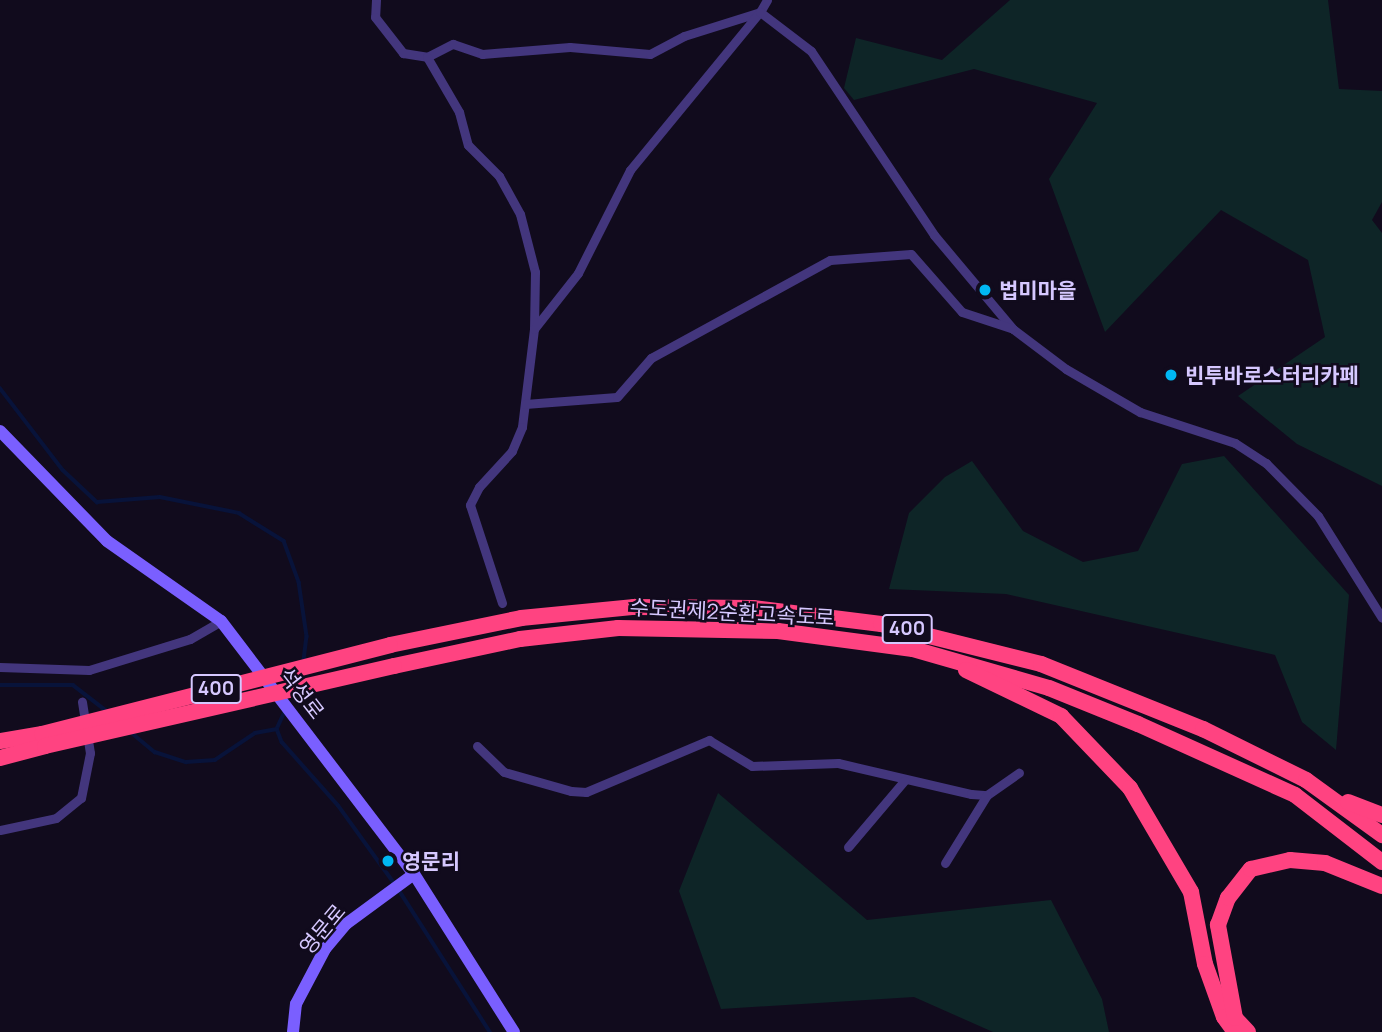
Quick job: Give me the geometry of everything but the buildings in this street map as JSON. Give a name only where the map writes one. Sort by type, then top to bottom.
[{"type":"highway","name":"수도권제2순환고속도로","points":[[0,758],[44,740],[390,645],[521,618],[645,607],[752,608],[881,624],[987,648],[1125,696],[1266,758],[1336,799],[1382,835]]},
{"type":"highway","name":"수도권제2순환고속도로","points":[[0,741],[44,740],[520,639],[640,627],[778,631],[950,657],[1090,702],[1295,795],[1382,862]]},
{"type":"highway","points":[[950,657],[968,672],[1061,716],[1130,788],[1191,892],[1205,964],[1224,1017],[1235,1032]]},
{"type":"highway","points":[[1336,799],[1382,815]]},
{"type":"highway","points":[[1248,1032],[1235,1018],[1218,925],[1228,898],[1251,869],[1290,860],[1325,863],[1382,886]]},
{"type":"street","points":[[376,0],[375,17],[403,53],[427,57],[453,44],[482,54],[570,47],[650,54],[684,36],[760,12]]},
{"type":"street","points":[[534,329],[578,273],[630,170],[767,0]]},
{"type":"street","points":[[760,12],[811,51],[934,235],[1013,329],[1066,369],[1140,412],[1235,443],[1266,463],[1318,516],[1382,618]]},
{"type":"street","points":[[427,57],[459,112],[468,145],[499,176],[520,214],[535,272],[534,329],[524,404],[512,451],[479,487],[470,505],[502,604]]},
{"type":"street","points":[[524,404],[617,397],[651,358],[830,260],[912,254],[962,312],[1013,329]]},
{"type":"street","name":"석성로","points":[[0,431],[107,541],[221,621],[294,714],[410,877],[514,1032]]},
{"type":"street","points":[[0,667],[89,670],[190,639],[221,621]]},
{"type":"street","points":[[0,830],[56,818],[81,798],[90,753],[82,702]]},
{"type":"street","points":[[477,746],[504,772],[571,791],[586,792],[709,740],[752,766],[838,763],[904,781],[987,795]]},
{"type":"street","points":[[945,863],[987,795],[1020,773]]},
{"type":"street","points":[[848,848],[904,781]]},
{"type":"street","name":"영문로","points":[[293,1032],[296,1004],[326,949],[381,897],[410,877]]},
{"type":"green space","points":[[1010,0],[1328,0],[1339,89],[1382,91],[1382,202],[1372,220],[1382,233],[1382,486],[1297,444],[1238,396],[1325,337],[1308,260],[1221,210],[1105,332],[1049,179],[1097,103],[974,69],[854,100],[844,88],[856,38],[942,60]]},
{"type":"green space","points":[[1224,456],[1349,595],[1336,750],[1302,722],[1275,655],[1006,594],[889,589],[909,513],[945,477],[972,461],[1023,531],[1083,562],[1138,551],[1182,464]]},
{"type":"green space","points":[[718,793],[867,920],[1051,900],[1102,999],[1109,1032],[993,1032],[914,997],[721,1009],[679,891]]},
{"type":"waterway","points":[[0,388],[63,470],[97,502],[160,497],[239,513],[284,541],[299,582],[307,636],[304,661]]},
{"type":"waterway","points":[[0,685],[73,685],[108,712]]},
{"type":"waterway","points":[[286,710],[277,729],[282,742],[338,805],[395,884]]},
{"type":"waterway","points":[[132,733],[155,752],[186,762],[215,760],[255,733],[277,729]]},
{"type":"waterway","points":[[399,890],[490,1032]]},
{"type":"place","name":"법미마을","points":[[985,290]]},
{"type":"place","name":"빈투바로스터리카페","points":[[1171,375]]},
{"type":"place","name":"영문리","points":[[388,861]]}]
